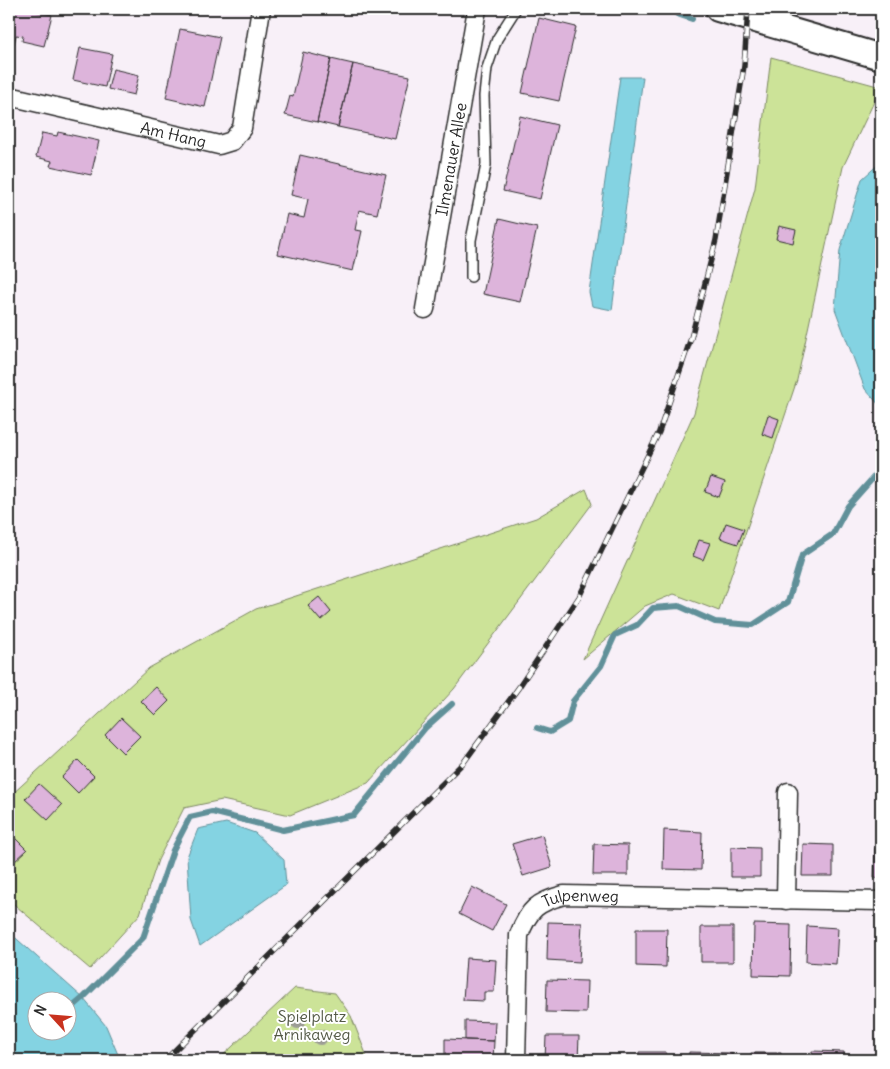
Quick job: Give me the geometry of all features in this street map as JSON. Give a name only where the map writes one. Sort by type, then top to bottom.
[{"type":"street","name":"Am Hang","points":[[9,96],[219,145],[232,141],[242,128],[261,9]]},
{"type":"street","name":"Ilmenauer Allee","points":[[425,309],[476,9]]},
{"type":"street","points":[[718,9],[881,57]]},
{"type":"street","points":[[786,900],[788,792]]},
{"type":"street","name":"Tulpenweg","points":[[516,1060],[519,935],[526,918],[535,907],[547,900],[564,895],[881,902]]},
{"type":"lane","points":[[471,277],[471,240],[486,165],[484,96],[488,68],[498,39],[516,9]]},
{"type":"green space","points":[[771,57],[881,87],[843,167],[797,380],[719,611],[674,594],[645,606],[583,659],[694,413],[755,188]]},
{"type":"green space","points":[[586,489],[592,504],[454,689],[368,783],[290,815],[222,800],[184,808],[158,860],[140,914],[90,969],[9,900],[9,797],[149,668],[256,609],[536,518]]},
{"type":"green space","name":"Spielplatz Arnikaweg","points":[[295,988],[335,993],[351,1016],[366,1054],[366,1060],[218,1060]]},
{"type":"water","points":[[620,77],[643,77],[612,310],[592,306],[589,292]]},
{"type":"water","points":[[881,162],[881,407],[865,389],[835,309],[840,250],[862,179]]},
{"type":"water","points":[[226,823],[255,833],[284,860],[286,885],[200,946],[191,920],[187,857],[198,829]]},
{"type":"water","points":[[9,932],[76,992],[28,992],[28,1042],[78,1042],[78,994],[106,1026],[119,1057],[116,1060],[9,1060]]},
{"type":"building","points":[[9,9],[24,9],[52,15],[44,46],[22,41],[23,36],[16,35],[14,44],[9,43]]},
{"type":"building","points":[[351,9],[384,9],[383,15]]},
{"type":"building","points":[[539,18],[576,27],[559,101],[522,93]]},
{"type":"building","points":[[180,29],[220,37],[205,107],[166,98]]},
{"type":"building","points":[[80,48],[112,54],[105,87],[73,80]]},
{"type":"building","points":[[303,52],[331,59],[317,122],[285,115],[290,96],[293,97]]},
{"type":"building","points":[[331,59],[353,64],[338,127],[317,122]]},
{"type":"building","points":[[353,64],[410,76],[395,139],[338,127]]},
{"type":"building","points":[[113,69],[139,75],[134,95],[108,89]]},
{"type":"building","points":[[520,116],[557,125],[540,199],[503,191]]},
{"type":"building","points":[[58,132],[99,141],[91,175],[50,166],[52,161],[36,157],[42,133],[57,136]]},
{"type":"building","points":[[300,155],[386,175],[377,214],[359,210],[355,230],[362,231],[353,271],[278,254],[287,214],[304,218],[308,199],[291,195]]},
{"type":"building","points":[[499,219],[537,228],[520,302],[483,294]]},
{"type":"building","points":[[779,226],[796,230],[793,243],[776,239]]},
{"type":"building","points":[[768,415],[779,419],[773,438],[762,434]]},
{"type":"building","points":[[711,477],[725,482],[719,497],[705,492]]},
{"type":"building","points":[[726,523],[744,529],[738,544],[720,538]]},
{"type":"building","points":[[699,540],[710,543],[703,560],[693,556]]},
{"type":"building","points":[[319,597],[331,612],[321,621],[308,606]]},
{"type":"building","points":[[156,687],[169,701],[155,715],[141,701]]},
{"type":"building","points":[[121,718],[140,736],[123,753],[105,735]]},
{"type":"building","points":[[78,760],[94,776],[78,793],[62,777]]},
{"type":"building","points":[[39,784],[62,805],[48,820],[25,799]]},
{"type":"building","points":[[664,830],[702,832],[701,870],[663,869]]},
{"type":"building","points":[[9,832],[27,850],[14,862],[9,857]]},
{"type":"building","points":[[542,835],[552,867],[523,876],[512,844]]},
{"type":"building","points":[[594,844],[628,845],[628,875],[593,875]]},
{"type":"building","points":[[803,844],[833,845],[833,876],[802,876]]},
{"type":"building","points":[[731,847],[760,848],[760,877],[731,877]]},
{"type":"building","points":[[875,848],[881,848],[881,878],[874,878]]},
{"type":"building","points":[[472,887],[506,904],[492,931],[459,914]]},
{"type":"building","points":[[548,922],[582,923],[580,962],[547,960]]},
{"type":"building","points":[[754,924],[791,925],[790,976],[753,975]]},
{"type":"building","points":[[807,926],[838,928],[836,964],[806,962]]},
{"type":"building","points":[[701,927],[733,927],[733,962],[701,962]]},
{"type":"building","points":[[636,929],[667,929],[666,967],[636,966]]},
{"type":"building","points":[[466,958],[496,960],[494,992],[484,992],[484,1001],[463,1000]]},
{"type":"building","points":[[547,980],[587,981],[586,1013],[546,1012]]},
{"type":"building","points":[[465,1021],[495,1022],[494,1041],[465,1040]]},
{"type":"building","points":[[546,1036],[579,1036],[578,1060],[545,1060]]},
{"type":"building","points":[[445,1039],[494,1041],[493,1060],[445,1060]]},
{"type":"building","points":[[812,1051],[844,1052],[844,1060],[812,1060]]},
{"type":"building","points":[[639,1052],[666,1052],[666,1060],[639,1060]]},
{"type":"building","points":[[689,1052],[732,1053],[732,1060],[689,1060]]},
{"type":"building","points":[[751,1053],[781,1053],[781,1060],[751,1060]]},
{"type":"waterway","points":[[677,14],[692,19]]},
{"type":"waterway","points":[[537,728],[550,732],[568,721],[573,701],[601,666],[615,635],[637,625],[653,608],[679,606],[715,622],[753,625],[788,602],[802,555],[833,534],[848,506],[881,469]]},
{"type":"waterway","points":[[78,1002],[143,938],[173,850],[190,817],[212,812],[283,830],[354,815],[425,728],[452,704]]},
{"type":"railway","points":[[165,1060],[464,762],[519,687],[579,597],[659,432],[691,338],[716,240],[744,66],[748,9]]}]
